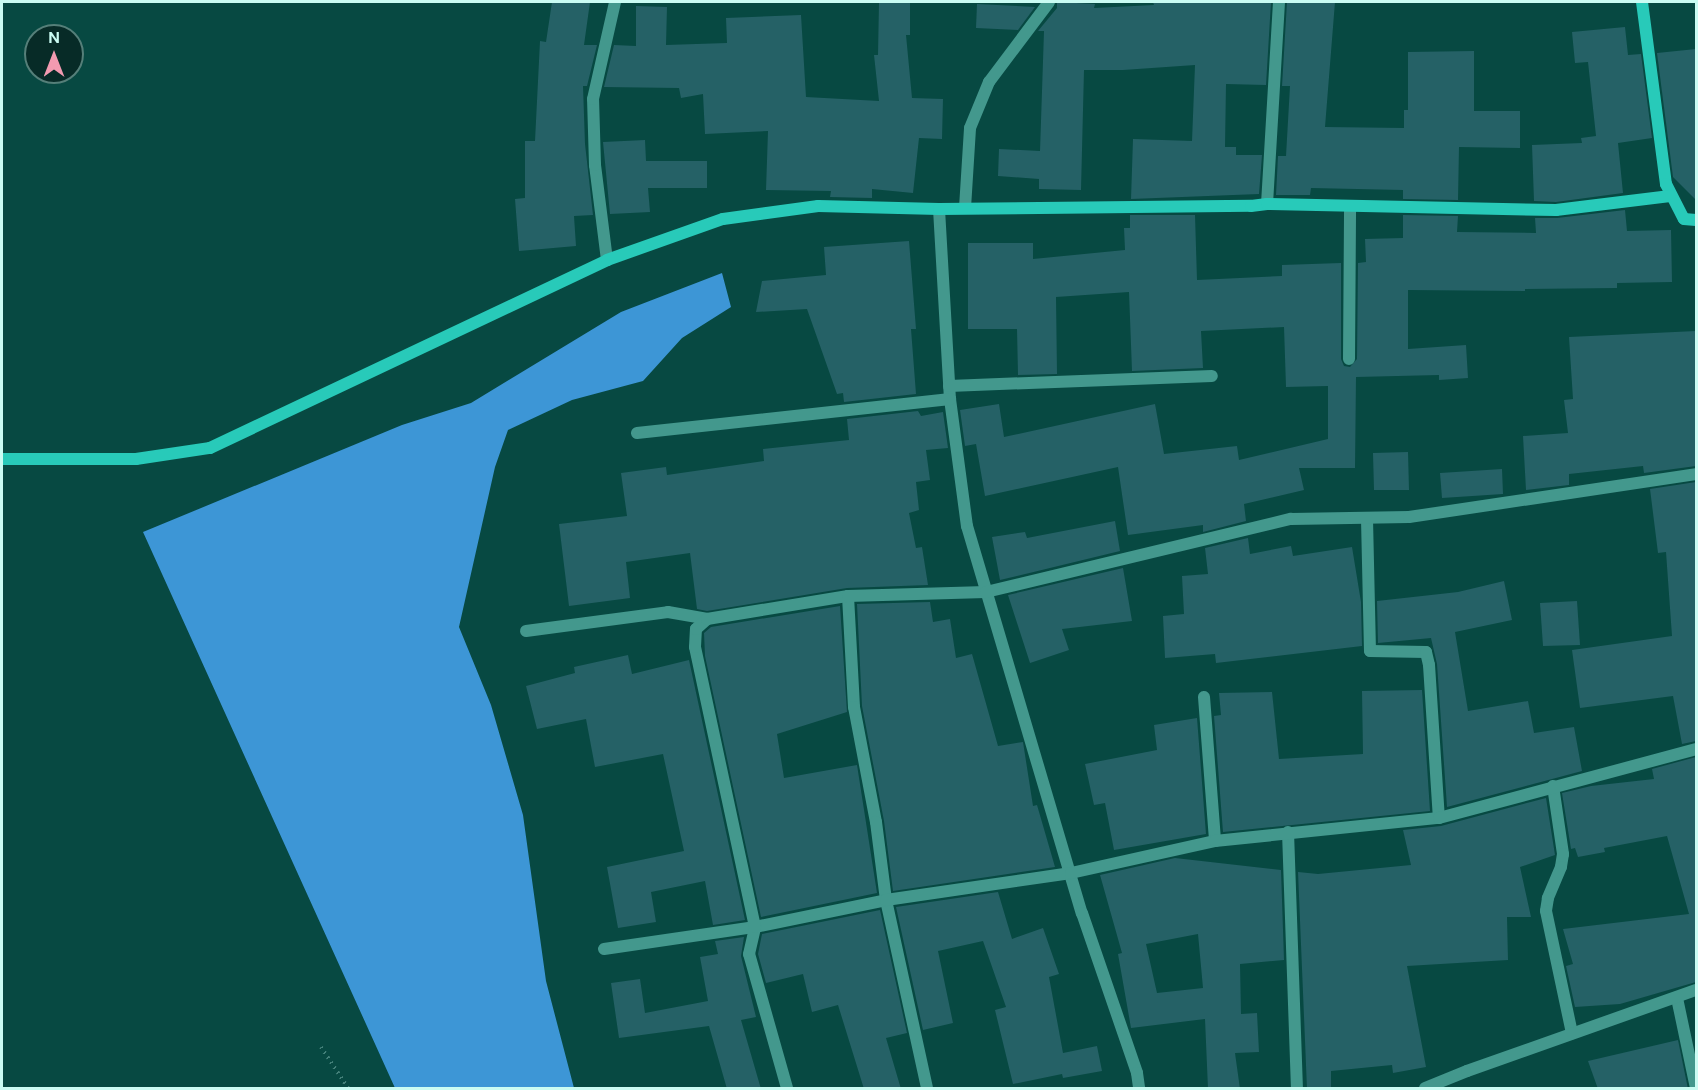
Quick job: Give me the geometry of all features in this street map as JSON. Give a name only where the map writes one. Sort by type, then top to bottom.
[{"type":"street","points":[[607,260],[595,165],[593,99],[615,2]]},
{"type":"street","points":[[965,208],[970,128],[989,82],[1049,2]]},
{"type":"street","points":[[1267,204],[1279,2]]},
{"type":"street","points":[[1642,2],[1666,184],[1670,196],[1684,219],[1696,220]]},
{"type":"street","points":[[2,459],[136,459],[210,448],[607,260],[723,219],[818,206],[939,209],[1267,204],[1556,210],[1670,196]]},
{"type":"street","points":[[1349,359],[1350,207]]},
{"type":"street","points":[[939,209],[949,392],[967,526],[1071,873],[1137,1073],[1139,1089]]},
{"type":"street","points":[[637,433],[949,392],[1212,376]]},
{"type":"street","points":[[526,631],[668,612],[707,619],[848,596],[986,592],[1291,519],[1409,517],[1696,474]]},
{"type":"street","points":[[1367,519],[1370,651],[1426,652],[1430,665],[1439,818]]},
{"type":"street","points":[[848,596],[854,707],[876,822],[886,900],[927,1089]]},
{"type":"street","points":[[707,619],[696,629],[695,647],[755,927],[749,954],[787,1089]]},
{"type":"street","points":[[1204,697],[1215,841]]},
{"type":"street","points":[[604,949],[755,927],[886,900],[1071,873],[1215,841],[1439,818],[1696,749]]},
{"type":"street","points":[[1554,786],[1563,854],[1562,867],[1548,898],[1545,911],[1572,1033]]},
{"type":"street","points":[[1288,832],[1297,1089]]},
{"type":"street","points":[[1425,1089],[1452,1083],[1572,1033],[1696,990]]},
{"type":"street","points":[[1677,998],[1696,1089]]},
{"type":"path","points":[[321,1047],[348,1089]]},
{"type":"water","points":[[722,273],[731,307],[682,338],[643,381],[572,400],[508,430],[495,467],[459,627],[491,705],[523,815],[546,981],[574,1088],[395,1088],[143,532],[402,425],[471,403],[621,312]]},
{"type":"building","points":[[552,2],[590,2],[584,45],[597,45],[587,86],[583,86],[585,144],[593,215],[574,216],[576,246],[519,251],[515,199],[525,198],[525,141],[535,141],[540,41],[546,42]]},
{"type":"building","points":[[879,2],[910,2],[910,35],[906,35],[912,98],[943,99],[942,139],[919,138],[913,193],[872,189],[872,198],[830,197],[831,191],[766,190],[768,131],[705,134],[703,94],[681,98],[679,88],[604,87],[614,45],[636,46],[636,6],[667,7],[666,45],[727,43],[726,18],[801,15],[806,97],[879,101],[874,55],[878,55]]},
{"type":"building","points":[[1057,2],[1095,4],[1094,8],[1154,5],[1153,2],[1271,2],[1266,85],[1226,84],[1225,147],[1236,147],[1236,155],[1262,155],[1259,194],[1131,199],[1133,139],[1192,141],[1195,65],[1084,70],[1081,190],[1039,189],[1039,179],[998,176],[999,149],[1040,151],[1044,31],[1038,31],[1057,8]]},
{"type":"building","points":[[1287,2],[1335,2],[1325,127],[1404,128],[1404,110],[1408,110],[1408,52],[1474,51],[1474,111],[1520,111],[1520,148],[1459,147],[1458,200],[1403,199],[1403,190],[1311,188],[1310,195],[1276,195],[1278,156],[1286,156],[1290,86],[1282,86]]},
{"type":"building","points":[[977,4],[1035,7],[1018,30],[976,28]]},
{"type":"building","points":[[1625,27],[1628,55],[1641,54],[1652,138],[1618,143],[1623,193],[1556,202],[1534,201],[1532,145],[1582,143],[1581,138],[1596,136],[1588,62],[1575,63],[1572,32]]},
{"type":"building","points":[[1696,49],[1696,200],[1673,177],[1657,53]]},
{"type":"building","points":[[645,140],[646,161],[707,161],[707,188],[648,188],[650,212],[610,214],[603,142]]},
{"type":"building","points":[[1625,210],[1627,231],[1671,230],[1672,282],[1617,283],[1617,288],[1525,289],[1525,291],[1408,290],[1408,349],[1466,345],[1468,378],[1439,380],[1439,375],[1356,377],[1355,468],[1299,468],[1304,490],[1244,504],[1246,521],[1203,532],[1203,525],[1128,535],[1118,467],[985,496],[976,444],[965,446],[960,410],[999,404],[1004,437],[1155,404],[1164,454],[1237,446],[1239,460],[1328,439],[1328,386],[1286,387],[1284,327],[1201,331],[1203,368],[1132,371],[1129,292],[1056,297],[1057,374],[1018,375],[1017,329],[968,329],[968,243],[1033,243],[1033,259],[1125,250],[1124,228],[1130,228],[1130,215],[1195,215],[1197,280],[1282,276],[1282,265],[1341,263],[1341,359],[1344,366],[1350,367],[1357,359],[1358,263],[1366,262],[1365,239],[1403,238],[1403,215],[1458,216],[1457,232],[1536,233],[1535,218],[1557,218]]},
{"type":"building","points":[[909,241],[916,329],[911,329],[916,394],[844,402],[843,393],[837,394],[807,309],[756,312],[762,281],[826,275],[824,247]]},
{"type":"building","points":[[1696,331],[1696,466],[1644,473],[1643,466],[1569,474],[1569,485],[1526,490],[1523,436],[1568,433],[1564,400],[1573,399],[1569,337]]},
{"type":"building","points":[[918,411],[921,416],[943,412],[948,448],[926,450],[930,480],[916,482],[919,510],[909,513],[916,548],[922,547],[928,585],[847,588],[707,611],[697,609],[690,553],[626,562],[630,598],[569,606],[559,524],[627,516],[621,473],[666,467],[667,475],[764,461],[763,449],[849,440],[847,419]]},
{"type":"building","points":[[1408,452],[1409,490],[1374,490],[1373,453]]},
{"type":"building","points":[[1502,469],[1503,494],[1442,498],[1440,473]]},
{"type":"building","points":[[1696,482],[1696,741],[1682,744],[1673,696],[1580,708],[1572,650],[1672,636],[1666,552],[1658,553],[1650,489]]},
{"type":"building","points":[[1115,521],[1120,551],[1000,580],[992,537],[1025,532],[1027,538]]},
{"type":"building","points":[[1248,538],[1250,554],[1291,546],[1293,556],[1352,547],[1361,602],[1362,646],[1216,663],[1215,654],[1165,658],[1163,616],[1184,614],[1182,576],[1208,574],[1205,548]]},
{"type":"building","points":[[1123,568],[1132,621],[1062,629],[1069,650],[1030,663],[1008,595]]},
{"type":"building","points":[[1504,581],[1512,620],[1455,632],[1468,711],[1528,701],[1534,733],[1574,727],[1582,771],[1447,807],[1437,664],[1431,638],[1378,643],[1377,601],[1458,592]]},
{"type":"building","points":[[1577,601],[1580,645],[1543,646],[1540,603]]},
{"type":"building","points":[[930,602],[933,622],[950,619],[956,658],[972,654],[998,746],[1023,742],[1033,806],[1037,805],[1055,867],[893,891],[884,821],[862,706],[857,604]]},
{"type":"building","points":[[840,606],[847,712],[777,734],[784,778],[857,765],[877,893],[761,917],[705,656],[704,633],[711,627]]},
{"type":"building","points":[[628,655],[632,674],[689,660],[745,920],[713,925],[705,881],[651,892],[656,922],[618,928],[607,867],[684,851],[663,754],[595,767],[586,719],[537,729],[526,686],[575,673],[574,667]]},
{"type":"building","points":[[1422,690],[1430,811],[1223,832],[1214,716],[1221,715],[1219,693],[1272,692],[1279,759],[1363,754],[1362,691]]},
{"type":"building","points":[[1197,718],[1206,834],[1114,850],[1105,803],[1094,805],[1085,764],[1157,750],[1154,725]]},
{"type":"building","points":[[1696,757],[1696,982],[1620,1004],[1575,1007],[1566,966],[1573,964],[1563,929],[1689,914],[1667,836],[1604,848],[1605,852],[1578,857],[1575,848],[1571,849],[1562,793],[1591,786],[1654,779],[1652,769]]},
{"type":"building","points":[[1546,798],[1555,855],[1520,867],[1531,917],[1507,917],[1508,960],[1407,966],[1426,1067],[1393,1073],[1392,1065],[1331,1071],[1331,1089],[1307,1089],[1298,872],[1318,874],[1411,865],[1403,830],[1441,826]]},
{"type":"building","points":[[1175,858],[1281,870],[1284,960],[1240,964],[1241,1014],[1257,1013],[1259,1052],[1235,1053],[1240,1089],[1208,1089],[1205,1019],[1131,1028],[1118,954],[1122,953],[1100,875]],"holes":[[[1198,934],[1203,988],[1157,993],[1146,944]]]},
{"type":"building","points":[[998,892],[1012,939],[1043,928],[1059,974],[1049,977],[1063,1053],[1097,1046],[1102,1071],[1063,1078],[1062,1074],[1013,1084],[995,1010],[1006,1007],[983,941],[938,951],[953,1023],[923,1030],[896,907]]},
{"type":"building","points":[[880,910],[907,1033],[886,1038],[901,1089],[864,1089],[838,1005],[812,1012],[803,974],[766,983],[758,954],[762,934]]},
{"type":"building","points":[[744,937],[741,956],[756,1017],[741,1020],[761,1089],[727,1089],[709,1026],[619,1038],[611,983],[640,979],[645,1013],[708,1001],[700,957],[718,954],[715,941]]},
{"type":"building","points":[[1678,1040],[1688,1089],[1598,1089],[1588,1061]]}]
